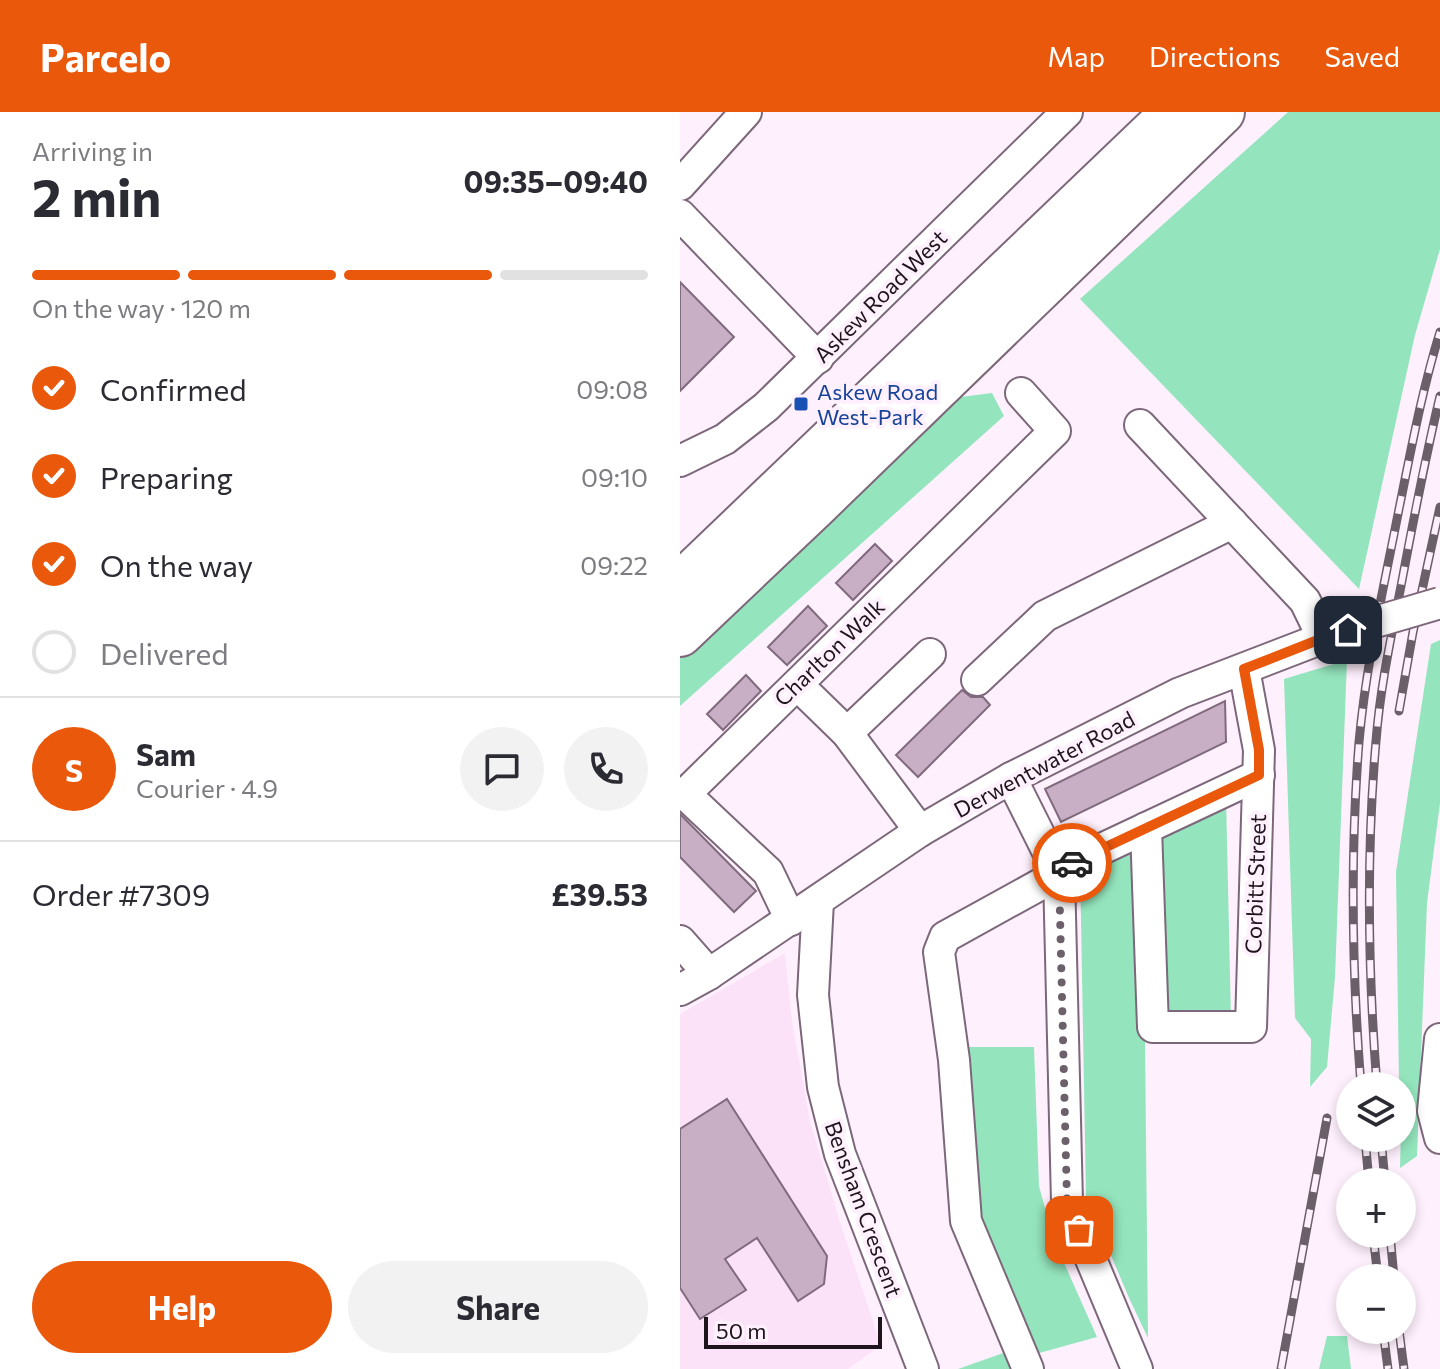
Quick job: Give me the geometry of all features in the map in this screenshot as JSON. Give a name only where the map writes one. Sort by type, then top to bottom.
[{"type":"highway","points":[[680,585],[1174,112]]},
{"type":"highway","points":[[680,634],[1222,112]]},
{"type":"highway","points":[[1095,235],[1252,112]]},
{"type":"street","points":[[680,185],[746,112]]},
{"type":"street","name":"Askew Road West","points":[[680,461],[725,439],[766,407],[1067,112]]},
{"type":"street","points":[[680,215],[818,358]]},
{"type":"street","name":"Charlton Walk","points":[[791,920],[768,872],[685,794],[1055,431],[1021,393]]},
{"type":"street","points":[[1140,425],[1336,634]]},
{"type":"street","points":[[977,680],[1045,616],[1232,523]]},
{"type":"street","name":"Derwentwater Road","points":[[680,990],[791,920],[920,831],[1011,778],[1180,693],[1336,634],[1440,603]]},
{"type":"street","points":[[847,733],[930,654]]},
{"type":"street","name":"Corbitt Street","points":[[1146,828],[1153,1027],[1251,1027],[1259,750],[1244,669]]},
{"type":"street","points":[[809,696],[847,733],[920,831]]},
{"type":"street","points":[[1028,1369],[966,1221],[954,1060],[939,952],[945,937],[1058,872],[1259,775]]},
{"type":"street","points":[[1011,778],[1058,872],[1067,1202],[1137,1369]]},
{"type":"street","name":"Bensham Crescent","points":[[818,901],[813,995],[823,1087],[840,1154],[923,1369]]},
{"type":"street","points":[[680,941],[709,974]]},
{"type":"street","points":[[1440,1039],[1433,1111],[1440,1138]]},
{"type":"shaded area","points":[[785,953],[792,1021],[810,1121],[881,1345],[848,1369],[680,1369],[680,1014]]},
{"type":"green space","points":[[1288,112],[1440,112],[1440,249],[1415,335],[1359,589],[1080,299]]},
{"type":"green space","points":[[992,393],[1004,416],[680,706],[680,649],[953,398]]},
{"type":"green space","points":[[1440,640],[1440,803],[1427,903],[1417,1156],[1400,1168],[1400,1152],[1416,1152],[1416,1072],[1399,1072],[1396,872],[1431,644]]},
{"type":"green space","points":[[1347,660],[1335,977],[1327,1067],[1310,1087],[1311,1039],[1295,1018],[1284,679]]},
{"type":"green space","points":[[1226,796],[1231,1019],[1162,1020],[1160,828]]},
{"type":"green space","points":[[1136,840],[1145,1037],[1148,1338],[1086,1196],[1080,867]]},
{"type":"green space","points":[[968,1047],[1034,1047],[1039,1186],[1053,1238],[1097,1337],[1032,1355],[976,1215]]},
{"type":"green space","points":[[1327,1336],[1336,1336],[1336,1344],[1348,1344],[1351,1369],[1319,1369]]},
{"type":"green space","points":[[1009,1351],[1016,1369],[958,1369]]},
{"type":"building","points":[[680,282],[734,337],[680,391]]},
{"type":"building","points":[[875,544],[892,561],[853,600],[836,583]]},
{"type":"building","points":[[808,606],[827,626],[787,665],[768,647]]},
{"type":"building","points":[[746,675],[761,691],[723,730],[707,714]]},
{"type":"building","points":[[962,690],[971,697],[983,697],[990,705],[918,777],[896,755]]},
{"type":"building","points":[[1225,701],[1226,742],[1061,822],[1045,789]]},
{"type":"building","points":[[680,814],[756,891],[734,912],[680,857]]},
{"type":"building","points":[[727,1099],[827,1256],[824,1284],[798,1301],[757,1238],[725,1259],[746,1290],[700,1319],[680,1288],[680,1129]]},
{"type":"railway","points":[[1360,1072],[1353,914],[1359,742],[1382,596],[1417,420],[1440,332]]},
{"type":"railway","points":[[1376,1072],[1369,914],[1376,741],[1390,644],[1440,396]]},
{"type":"railway","points":[[1399,711],[1440,507]]},
{"type":"railway","points":[[1281,1369],[1327,1118]]},
{"type":"railway","points":[[1366,1152],[1368,1168]]},
{"type":"railway","points":[[1382,1152],[1384,1168]]},
{"type":"railway","points":[[1375,1248],[1376,1264]]},
{"type":"railway","points":[[1391,1248],[1393,1264]]},
{"type":"railway","points":[[1385,1344],[1388,1369]]},
{"type":"railway","points":[[1401,1344],[1404,1369]]},
{"type":"way so far","points":[[1072,863],[1057,870],[1067,1202],[1079,1230]]},
{"type":"place","name":"Askew Road West-Park","points":[[801,404]]},
{"type":"route","points":[[1072,863],[1259,775],[1259,750],[1244,669],[1348,630]]}]
